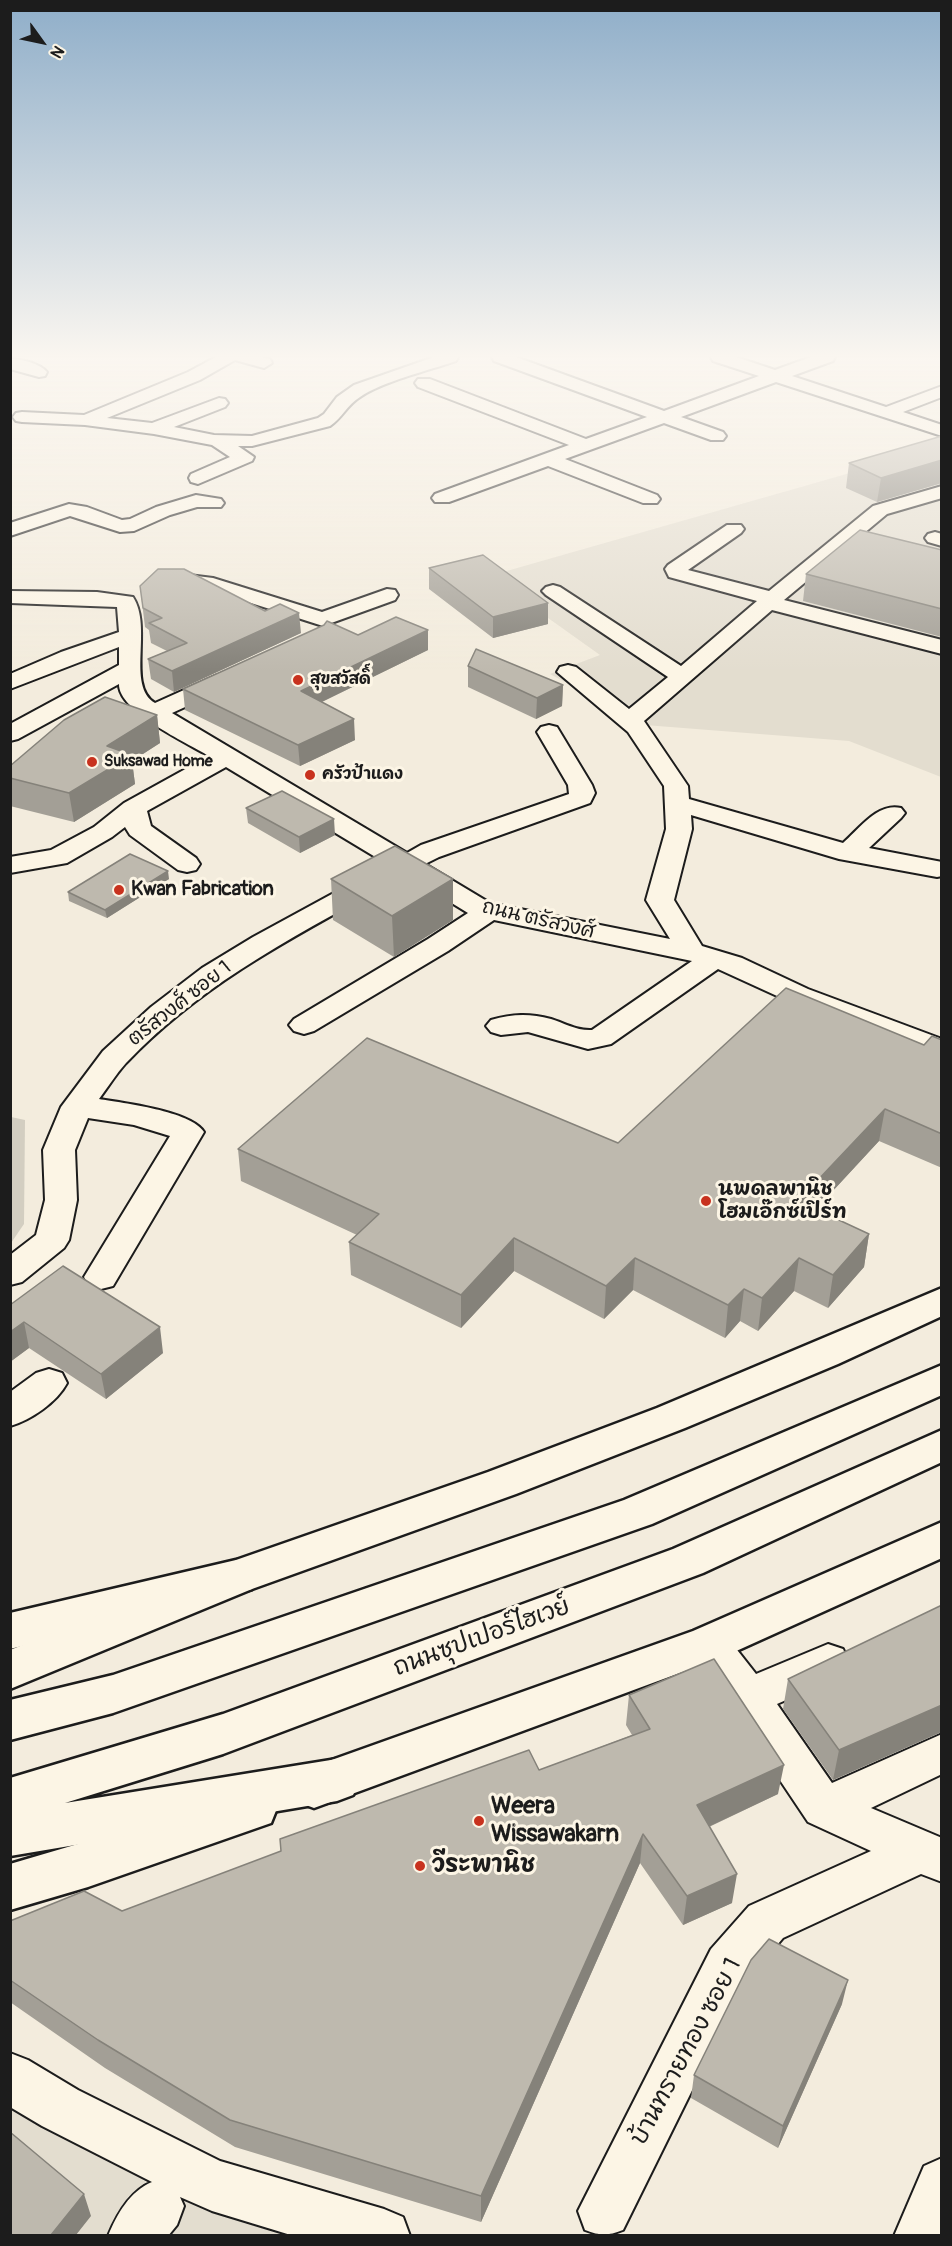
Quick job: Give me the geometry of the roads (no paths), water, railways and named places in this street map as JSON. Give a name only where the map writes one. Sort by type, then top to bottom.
[{"type":"main road","points":[[11,1637],[237,1576],[502,1483],[671,1418],[825,1354],[942,1301]]},
{"type":"main road","points":[[10,1720],[113,1694],[638,1512],[942,1379]]},
{"type":"main road","name":"ถนนซุปเปอร์ไฮเวย์","points":[[10,1799],[223,1734],[688,1561],[942,1445]]},
{"type":"main road","points":[[10,1887],[88,1864],[337,1780],[708,1644],[942,1539]]},
{"type":"main road","points":[[10,1834],[337,1780]]},
{"type":"street","points":[[198,478],[235,462]]},
{"type":"street","points":[[442,498],[539,462]]},
{"type":"street","points":[[554,462],[650,500]]},
{"type":"street","points":[[630,721],[838,543],[880,510],[942,492]]},
{"type":"street","points":[[10,530],[69,510],[80,511],[120,526],[134,525],[163,511],[196,501],[214,503]]},
{"type":"street","points":[[734,529],[675,568],[676,573],[942,647]]},
{"type":"street","points":[[838,543],[861,549]]},
{"type":"street","points":[[10,597],[58,600],[105,598],[139,592],[158,577],[206,582],[320,629],[387,595]]},
{"type":"street","points":[[554,591],[683,676]]},
{"type":"street","name":"ถนน ตรัสวงศ์","points":[[139,592],[130,611],[130,689],[141,705],[481,909],[732,964],[798,995],[942,1050]]},
{"type":"street","points":[[10,682],[69,657],[130,636]]},
{"type":"street","points":[[10,734],[130,668]]},
{"type":"street","points":[[153,712],[246,671]]},
{"type":"street","points":[[501,1026],[520,1021],[588,1040],[600,1038],[703,956],[660,900],[679,829],[676,786],[637,727],[568,672]]},
{"type":"street","name":"ตรัสวงศ์ ซอย 1","points":[[10,1273],[52,1240],[62,1200],[59,1150],[77,1107],[114,1058],[161,1013],[212,974],[263,943],[430,851],[581,798],[580,785],[549,732]]},
{"type":"street","points":[[10,865],[58,857],[103,832],[133,808],[226,757]]},
{"type":"street","points":[[677,802],[848,853],[937,869]]},
{"type":"street","points":[[133,808],[139,830],[187,864]]},
{"type":"street","points":[[848,853],[892,813]]},
{"type":"street","points":[[304,1025],[438,945],[489,911]]},
{"type":"street","points":[[77,1107],[128,1112],[161,1120],[188,1132],[101,1277]]},
{"type":"street","points":[[10,1412],[49,1383]]},
{"type":"street","points":[[708,1644],[748,1697],[824,1808],[931,1856]]},
{"type":"street","points":[[748,1697],[863,1647]]},
{"type":"street","points":[[824,1808],[942,1753]]},
{"type":"street","name":"บ้านทรายทอง ซอย 1","points":[[604,2211],[728,1966],[766,1922],[931,1856]]},
{"type":"street","points":[[10,2078],[60,2108],[212,2185],[384,2235]]},
{"type":"street","points":[[920,2235],[942,2184]]},
{"type":"place","name":"สุขสวัสดิ์","points":[[298,680]]},
{"type":"place","name":"Suksawad Home","points":[[92,762]]},
{"type":"place","name":"ครัวป้าแดง","points":[[310,775]]},
{"type":"place","name":"Kwan Fabrication","points":[[119,890]]},
{"type":"place","name":"นพดลพานิช โฮมเอ๊กซ์เปิร์ท","points":[[706,1201]]},
{"type":"place","name":"Weera Wissawakarn","points":[[479,1821]]},
{"type":"place","name":"วีระพานิช","points":[[420,1866]]}]
